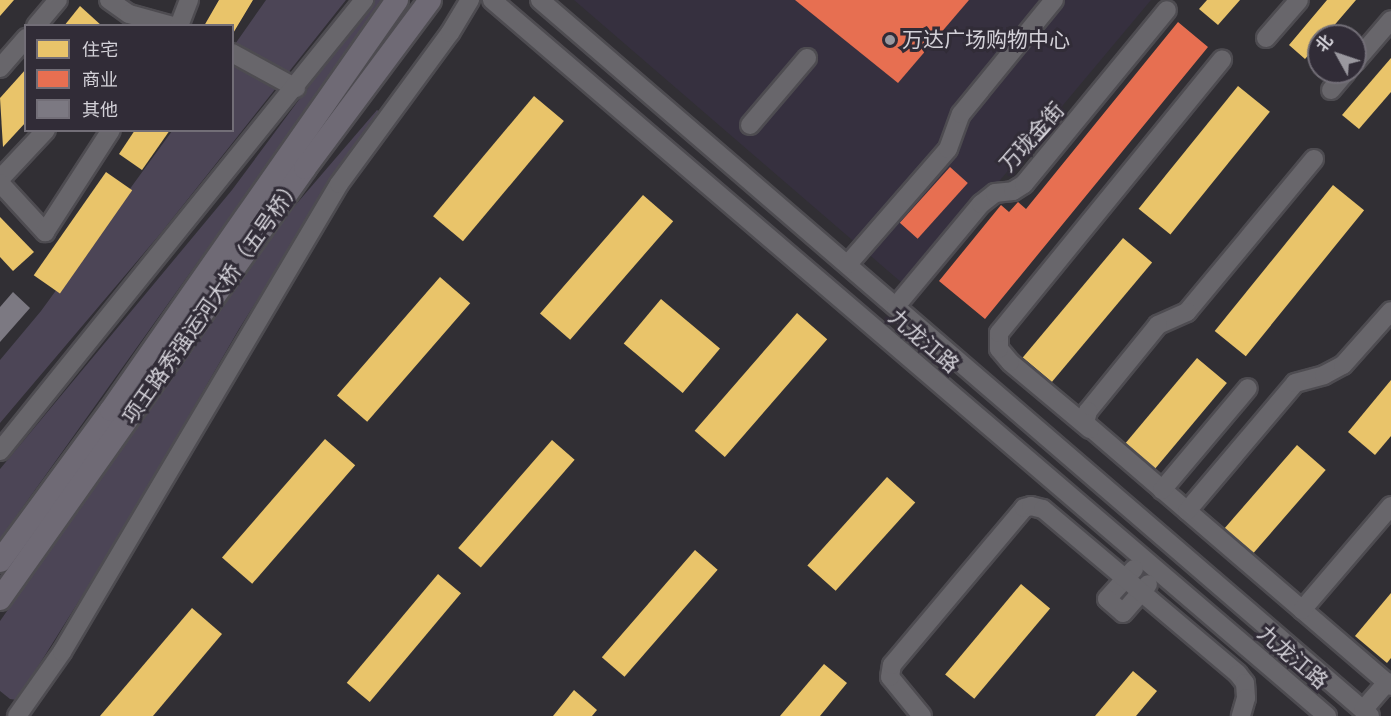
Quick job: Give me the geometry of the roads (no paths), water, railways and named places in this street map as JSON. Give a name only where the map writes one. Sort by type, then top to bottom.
[{"type":"main road","name":"项王路秀强运河大桥（五号桥）","points":[[0,561],[111,410],[397,0]]},
{"type":"main road","name":"项王路秀强运河大桥（五号桥）","points":[[0,599],[304,168],[428,3]]},
{"type":"street","points":[[38,24],[58,0]]},
{"type":"street","points":[[109,0],[145,23]]},
{"type":"street","points":[[180,24],[189,0]]},
{"type":"street","points":[[0,451],[296,88],[364,0]]},
{"type":"street","points":[[17,716],[62,652],[339,184],[450,33],[470,0]]},
{"type":"street","name":"九龙江路","points":[[492,0],[1327,716]]},
{"type":"street","name":"九龙江路","points":[[540,0],[1367,713]]},
{"type":"street","points":[[848,264],[948,149],[961,114],[1054,0]]},
{"type":"street","points":[[1266,38],[1299,0]]},
{"type":"street","name":"万珑金街","points":[[896,306],[981,204],[995,193],[1013,191],[1024,184],[1167,10]]},
{"type":"street","points":[[1367,48],[1391,20]]},
{"type":"street","points":[[0,68],[24,40]]},
{"type":"street","points":[[234,54],[296,88]]},
{"type":"street","points":[[750,125],[807,58]]},
{"type":"street","points":[[1222,60],[999,333],[999,349],[1010,362],[1389,684],[1367,713]]},
{"type":"street","points":[[1331,90],[1336,84]]},
{"type":"street","points":[[44,132],[0,181],[45,231],[110,132]]},
{"type":"street","points":[[1092,430],[1084,416],[1158,325],[1187,312],[1314,159]]},
{"type":"street","points":[[1187,511],[1295,382],[1324,375],[1343,365],[1391,311]]},
{"type":"street","points":[[1162,490],[1248,388]]},
{"type":"street","points":[[1302,610],[1391,506]]},
{"type":"street","points":[[922,716],[890,677],[892,665],[1024,508],[1043,508],[1242,678],[1246,698],[1241,716]]},
{"type":"street","points":[[1143,558],[1107,599],[1123,613],[1159,572]]},
{"type":"place","name":"万达广场购物中心","points":[[890,40]]}]
